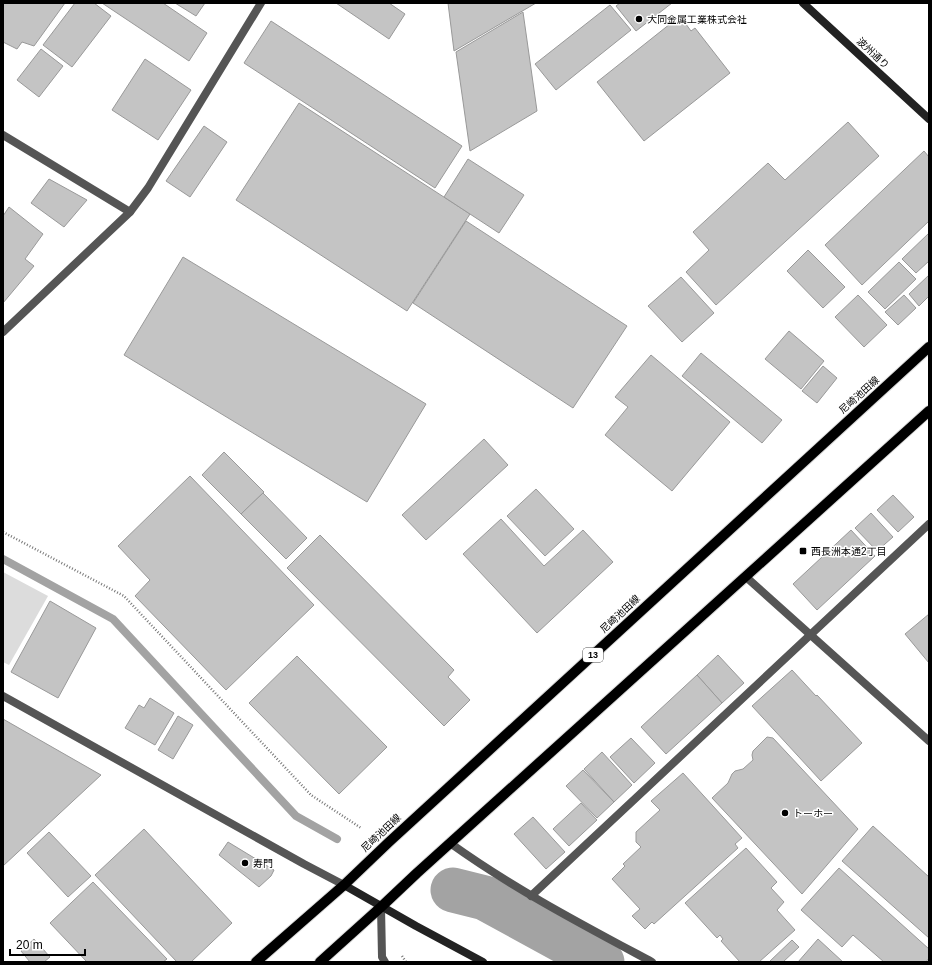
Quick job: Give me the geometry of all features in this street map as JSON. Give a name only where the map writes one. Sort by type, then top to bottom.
[{"type":"main road","name":"尼崎池田線","points":[[256,962],[344,885],[388,842],[929,347]]},
{"type":"main road","points":[[320,962],[929,411]]},
{"type":"street","points":[[3,332],[130,212],[148,188],[261,3]]},
{"type":"street","name":"波州通り","points":[[803,3],[929,119]]},
{"type":"street","points":[[3,135],[130,212]]},
{"type":"street","points":[[530,896],[929,524]]},
{"type":"street","points":[[746,577],[929,741]]},
{"type":"street","points":[[3,696],[381,907],[483,962]]},
{"type":"street","points":[[450,843],[477,863],[530,896],[652,962]]},
{"type":"street","points":[[381,907],[382,956],[386,962]]},
{"type":"path","points":[[3,532],[124,596],[311,795],[361,828]]},
{"type":"shaded area","points":[[3,572],[48,596],[9,665],[3,662]]},
{"type":"building","points":[[3,3],[65,3],[34,46],[22,42],[17,49],[3,42]]},
{"type":"building","points":[[75,3],[94,3],[111,16],[72,67],[43,45]]},
{"type":"building","points":[[102,3],[163,3],[207,33],[189,61]]},
{"type":"building","points":[[175,3],[205,3],[196,16]]},
{"type":"building","points":[[336,3],[389,3],[405,14],[389,39]]},
{"type":"building","points":[[448,3],[536,3],[454,51]]},
{"type":"building","name":"大同金属工業株式会社","points":[[620,3],[672,3],[636,31],[616,6]]},
{"type":"building","points":[[610,5],[631,30],[556,90],[535,64]]},
{"type":"building","points":[[523,12],[537,111],[470,151],[456,52]]},
{"type":"building","points":[[680,16],[691,31],[695,28],[730,73],[644,141],[597,82]]},
{"type":"building","points":[[271,21],[462,146],[435,188],[244,63]]},
{"type":"building","points":[[41,49],[63,66],[39,97],[17,80]]},
{"type":"building","points":[[145,59],[191,90],[158,140],[112,110]]},
{"type":"building","points":[[299,103],[470,214],[407,311],[236,200]]},
{"type":"building","points":[[848,122],[879,156],[716,305],[686,272],[709,250],[693,232],[768,163],[785,180]]},
{"type":"building","points":[[204,126],[227,142],[190,197],[166,181]]},
{"type":"building","points":[[924,151],[929,157],[929,221],[862,285],[825,245]]},
{"type":"building","points":[[468,159],[524,195],[499,233],[444,197]]},
{"type":"building","points":[[49,179],[87,200],[64,227],[31,203]]},
{"type":"building","points":[[9,207],[43,234],[25,259],[34,266],[3,303],[3,216]]},
{"type":"building","points":[[466,221],[627,326],[573,408],[413,303]]},
{"type":"building","points":[[929,233],[929,261],[916,273],[902,259]]},
{"type":"building","points":[[808,250],[845,287],[823,308],[787,271]]},
{"type":"building","points":[[183,257],[426,404],[367,502],[124,355]]},
{"type":"building","points":[[899,262],[916,279],[885,309],[868,292]]},
{"type":"building","points":[[929,275],[929,296],[919,306],[909,294]]},
{"type":"building","points":[[681,277],[714,313],[682,342],[648,306]]},
{"type":"building","points":[[858,295],[887,325],[864,347],[835,317]]},
{"type":"building","points":[[904,295],[916,308],[898,325],[885,312]]},
{"type":"building","points":[[789,331],[824,361],[801,389],[765,359]]},
{"type":"building","points":[[701,353],[782,420],[762,443],[682,376]]},
{"type":"building","points":[[651,355],[730,422],[672,491],[605,435],[628,407],[615,397]]},
{"type":"building","points":[[823,366],[837,378],[817,403],[802,391]]},
{"type":"building","points":[[484,439],[508,465],[426,540],[402,515]]},
{"type":"building","points":[[224,452],[264,492],[241,514],[202,475]]},
{"type":"building","points":[[190,476],[314,605],[226,690],[135,596],[150,580],[118,546]]},
{"type":"building","points":[[536,489],[574,529],[545,556],[507,516]]},
{"type":"building","points":[[263,493],[307,538],[286,559],[241,514]]},
{"type":"building","points":[[893,495],[914,517],[898,532],[877,510]]},
{"type":"building","points":[[871,513],[893,537],[877,551],[855,528]]},
{"type":"building","points":[[501,519],[544,566],[583,530],[613,562],[537,633],[463,554]]},
{"type":"building","points":[[851,530],[875,556],[817,610],[793,584]]},
{"type":"building","points":[[320,535],[454,670],[448,677],[470,700],[444,726],[287,568]]},
{"type":"building","points":[[50,601],[96,628],[58,698],[11,672]]},
{"type":"building","points":[[929,614],[929,663],[905,634]]},
{"type":"building","points":[[718,655],[744,683],[722,703],[697,675]]},
{"type":"building","points":[[297,656],[387,747],[339,794],[249,703]]},
{"type":"building","points":[[792,670],[862,743],[821,781],[752,706]]},
{"type":"building","points":[[697,675],[722,703],[666,754],[641,727]]},
{"type":"building","points":[[150,698],[174,713],[155,745],[125,728],[139,705],[144,708]]},
{"type":"building","points":[[178,716],[193,725],[173,759],[158,750]]},
{"type":"building","points":[[3,719],[101,775],[3,866]]},
{"type":"building","name":"トーホー","points":[[767,737],[773,738],[858,829],[802,894],[712,798],[728,783],[735,771],[743,769],[753,760],[753,751]]},
{"type":"building","points":[[631,738],[655,763],[634,783],[610,757]]},
{"type":"building","points":[[602,752],[632,785],[614,802],[584,769]]},
{"type":"building","points":[[583,770],[614,802],[597,818],[566,786]]},
{"type":"building","points":[[683,773],[742,838],[735,844],[738,848],[654,924],[652,922],[645,929],[632,916],[640,909],[612,879],[625,866],[623,864],[641,847],[636,842],[636,832],[660,810],[651,801]]},
{"type":"building","points":[[581,803],[597,820],[569,846],[553,829]]},
{"type":"building","points":[[533,817],[565,852],[546,869],[514,834]]},
{"type":"building","points":[[873,826],[929,877],[929,938],[842,861]]},
{"type":"building","points":[[144,829],[232,923],[191,962],[177,962],[95,875]]},
{"type":"building","points":[[49,832],[91,876],[68,897],[27,853]]},
{"type":"building","name":"寿門","points":[[228,842],[274,870],[271,876],[259,887],[219,855]]},
{"type":"building","points":[[746,848],[777,882],[771,888],[784,902],[777,910],[795,930],[759,962],[740,962],[721,941],[723,939],[720,935],[717,938],[685,903]]},
{"type":"building","points":[[839,868],[929,949],[929,958],[926,962],[884,962],[853,935],[842,947],[801,910]]},
{"type":"building","points":[[93,882],[167,959],[163,962],[87,962],[50,923]]},
{"type":"building","points":[[34,939],[50,957],[44,962],[30,962],[21,951]]},
{"type":"building","points":[[818,939],[843,962],[798,962]]},
{"type":"building","points":[[792,940],[799,947],[783,962],[769,962]]},
{"type":"waterway","points":[[3,559],[113,619],[296,816],[337,839]]},
{"type":"waterway","points":[[453,890],[485,898],[602,962]]},
{"type":"place","name":"大同金属工業株式会社","points":[[639,19]]},
{"type":"place","name":"西長洲本通2丁目","points":[[803,551]]},
{"type":"place","name":"トーホー","points":[[785,813]]},
{"type":"place","name":"寿門","points":[[245,863]]}]
